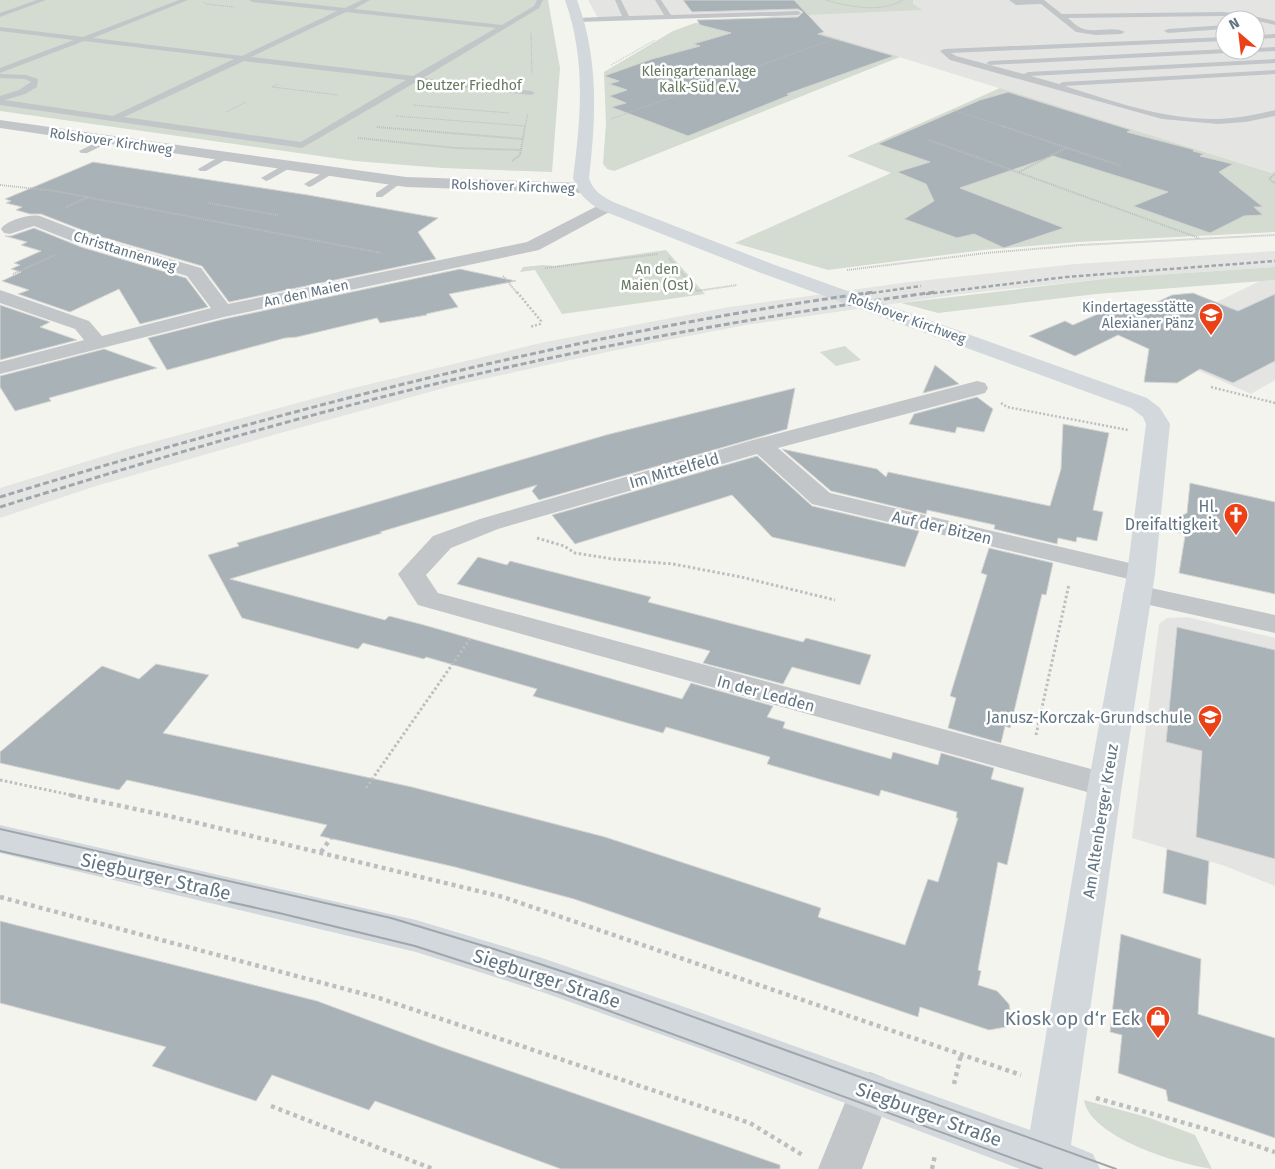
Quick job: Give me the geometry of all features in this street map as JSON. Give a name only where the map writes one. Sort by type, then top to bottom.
[{"type":"street","points":[[570,0],[578,20],[584,45],[587,75],[588,104],[581,178],[584,188]]},
{"type":"street","name":"Rolshover Kirchweg","points":[[0,124],[398,181],[475,186],[584,188],[588,195],[607,206],[793,278],[1139,403]]},
{"type":"street","name":"An den Maien","points":[[0,368],[96,342],[224,311],[533,246],[607,206]]},
{"type":"street","name":"Christtannenweg","points":[[3,229],[34,220],[88,241],[194,272],[224,311]]},
{"type":"street","points":[[0,296],[82,325],[96,342]]},
{"type":"street","name":"Im Mittelfeld","points":[[428,598],[412,574],[442,542],[489,524],[761,445],[977,388]]},
{"type":"street","name":"Am Altenberger Kreuz","points":[[1063,1163],[1057,1087],[1139,584],[1158,424],[1152,413],[1139,403]]},
{"type":"street","name":"Auf der Bitzen","points":[[761,445],[821,499],[1074,559],[1139,584],[1275,624]]},
{"type":"street","name":"In der Ledden","points":[[428,598],[486,616],[1105,785]]},
{"type":"street","name":"Siegburger Straße","points":[[0,840],[416,936],[542,975],[1063,1163]]},
{"type":"street","points":[[822,1163],[870,1092]]},
{"type":"lane","points":[[0,15],[43,0]]},
{"type":"lane","points":[[0,71],[185,0]]},
{"type":"lane","points":[[252,0],[503,28]]},
{"type":"lane","points":[[115,118],[367,0]]},
{"type":"lane","points":[[0,100],[302,146],[503,28],[537,6],[540,0]]},
{"type":"lane","points":[[658,0],[669,18]]},
{"type":"lane","points":[[1012,0],[1016,3],[1042,1],[1079,30],[1086,32],[1132,32]]},
{"type":"lane","points":[[618,1],[627,19]]},
{"type":"lane","points":[[578,20],[798,13]]},
{"type":"lane","points":[[1060,16],[1222,14],[1240,15],[1275,24]]},
{"type":"lane","points":[[1159,31],[1215,27]]},
{"type":"lane","points":[[0,29],[531,93]]},
{"type":"lane","points":[[1186,30],[1202,40]]},
{"type":"lane","points":[[1215,39],[944,51],[954,58],[973,64],[1051,84],[1143,113],[1176,120],[1252,120],[1275,113]]},
{"type":"lane","points":[[973,64],[1215,52]]},
{"type":"lane","points":[[1014,74],[1275,61]]},
{"type":"lane","points":[[1051,84],[1275,72]]},
{"type":"lane","points":[[0,76],[26,77],[35,81],[34,85],[22,92],[0,100]]},
{"type":"lane","points":[[84,151],[107,140]]},
{"type":"lane","points":[[203,169],[224,157]]},
{"type":"lane","points":[[266,178],[287,166]]},
{"type":"lane","points":[[309,184],[329,172]]},
{"type":"lane","points":[[379,195],[398,181]]},
{"type":"path","points":[[826,0],[847,5],[875,6],[896,4],[903,0]]},
{"type":"path","points":[[503,28],[531,30],[533,59],[531,93],[520,155],[512,162],[505,162]]},
{"type":"path","points":[[587,75],[599,71],[658,38]]},
{"type":"path","points":[[608,120],[834,39]]},
{"type":"path","points":[[222,115],[246,102]]},
{"type":"path","points":[[410,105],[509,113]]},
{"type":"path","points":[[953,110],[1121,166]]},
{"type":"path","points":[[393,115],[525,126]]},
{"type":"path","points":[[374,126],[471,136],[523,138]]},
{"type":"path","points":[[356,138],[455,148],[521,150]]},
{"type":"path","points":[[929,140],[1202,239]]},
{"type":"path","points":[[1019,173],[1066,148]]},
{"type":"path","points":[[1275,174],[1269,179],[1275,183]]},
{"type":"path","points":[[0,185],[55,191],[384,253]]},
{"type":"path","points":[[208,203],[278,215]]},
{"type":"path","points":[[538,267],[550,269],[664,253],[697,291],[775,279],[986,253],[1080,244],[1275,235]]},
{"type":"path","points":[[9,276],[88,241]]},
{"type":"path","points":[[508,272],[500,273],[541,321],[540,324],[530,327]]},
{"type":"path","points":[[1211,386],[1250,398],[1275,403]]},
{"type":"path","points":[[977,388],[1007,407],[1130,431]]},
{"type":"path","points":[[489,524],[564,546],[575,553],[613,559],[673,564],[742,577],[835,600]]},
{"type":"path","points":[[1029,765],[1074,559]]},
{"type":"path","points":[[366,788],[486,616]]},
{"type":"path","points":[[0,780],[173,817],[321,852],[397,873],[503,897],[1057,1087],[1206,1129],[1275,1152]]},
{"type":"path","points":[[321,852],[331,838]]},
{"type":"path","points":[[0,897],[379,998],[750,1123],[822,1163]]},
{"type":"path","points":[[271,1106],[432,1169]]},
{"type":"shaded area","points":[[588,0],[1275,0],[1275,171],[1273,173],[767,16],[599,20]]},
{"type":"shaded area","points":[[1275,251],[1275,267],[1112,278],[961,294],[746,325],[631,347],[455,385],[96,486],[0,518],[0,488],[127,449],[349,389],[545,342],[729,307],[909,282],[1075,264]]},
{"type":"shaded area","name":"Kindertagesstätte Alexianer Pänz","points":[[1275,280],[1275,380],[1251,394],[1134,342],[1260,281]]},
{"type":"shaded area","name":"Janusz-Korczak-Grundschule","points":[[1187,617],[1275,638],[1275,886],[1225,866],[1132,838],[1159,624],[1167,618]]},
{"type":"green space","name":"Deutzer Friedhof","points":[[0,0],[548,0],[560,68],[552,172],[442,168],[355,161],[0,111]]},
{"type":"green space","points":[[794,0],[913,0],[913,4],[922,10],[807,15]]},
{"type":"green space","name":"Kleingartenanlage Kalk-Süd e.V.","points":[[774,19],[900,57],[614,171],[607,169],[603,164],[606,123],[604,72],[673,31],[695,23]]},
{"type":"green space","points":[[1000,88],[1272,173],[1275,171],[1275,232],[1077,242],[983,250],[828,270],[735,243],[891,173],[847,156]]},
{"type":"green space","name":"An den Maien (Ost)","points":[[666,250],[705,294],[562,314],[535,270],[520,272],[523,267],[555,266]]},
{"type":"green space","points":[[1275,267],[1275,280],[1096,294],[938,313],[901,303],[1112,278]]},
{"type":"green space","points":[[845,346],[861,360],[836,366],[820,352]]},
{"type":"green space","points":[[1084,1100],[1150,1118],[1195,1135],[1212,1169],[1159,1155],[1118,1137],[1102,1126],[1090,1114]]},
{"type":"building","name":"Kleingartenanlage Kalk-Süd e.V.","points":[[683,0],[794,0],[824,32],[818,34],[894,56],[787,94],[790,95],[688,136],[611,107],[626,103],[609,96],[627,90],[609,84],[619,81],[604,76],[652,59],[700,46],[693,44],[731,33],[700,25],[697,20],[798,17],[803,12],[798,9],[692,12]]},
{"type":"building","points":[[1008,92],[1131,130],[1127,132],[1204,154],[1200,156],[1233,164],[1219,172],[1263,207],[1254,207],[1263,215],[1244,216],[1210,233],[1133,206],[1168,192],[1053,156],[960,188],[1064,228],[1004,248],[974,234],[957,238],[904,219],[934,201],[926,184],[897,172],[930,162],[878,144],[980,100]]},
{"type":"building","points":[[93,162],[308,195],[438,218],[418,232],[436,259],[229,302],[202,266],[95,235],[41,214],[30,214],[16,210],[22,207],[6,203],[11,201],[5,199]]},
{"type":"building","points":[[34,228],[81,247],[186,278],[208,307],[140,324],[119,289],[70,312],[18,294],[29,290],[2,281],[21,272],[11,269],[20,265],[14,263],[41,251],[21,245],[27,242],[5,236],[11,236]]},
{"type":"building","points":[[460,269],[516,281],[449,294],[458,307],[427,315],[380,323],[377,318],[297,337],[285,338],[167,370],[148,338],[224,319]]},
{"type":"building","points":[[1193,293],[1238,311],[1275,294],[1275,361],[1233,383],[1200,369],[1177,383],[1144,382],[1149,349],[1118,335],[1075,356],[1029,336],[1065,321],[1073,325],[1125,302],[1134,306],[1142,303],[1149,306],[1172,295]]},
{"type":"building","points":[[0,305],[50,322],[40,327],[77,340],[0,360]]},
{"type":"building","points":[[104,349],[157,368],[49,398],[51,401],[15,411],[0,387],[0,376]]},
{"type":"building","points":[[935,365],[959,384],[923,393]]},
{"type":"building","points":[[795,388],[787,429],[539,500],[532,491],[537,485],[230,579],[385,620],[389,616],[424,625],[682,699],[691,683],[773,706],[767,717],[785,722],[783,728],[891,759],[893,752],[938,765],[941,753],[994,768],[991,779],[1024,788],[1007,865],[998,862],[978,970],[981,971],[978,985],[997,991],[1009,1004],[1010,1010],[1006,1027],[989,1030],[920,1007],[918,1017],[574,899],[455,867],[320,836],[327,825],[127,780],[119,790],[0,763],[0,752],[102,666],[139,679],[156,664],[209,675],[163,733],[412,787],[605,837],[821,908],[818,917],[905,945],[928,879],[938,882],[958,818],[956,818],[957,812],[881,790],[879,796],[767,764],[770,757],[666,727],[663,733],[533,696],[537,689],[426,657],[424,659],[363,643],[358,649],[242,618],[208,555],[239,546],[237,543],[606,435]]},
{"type":"building","points":[[977,397],[993,409],[984,432],[957,427],[955,433],[909,424],[914,414]]},
{"type":"building","points":[[1063,424],[1109,433],[1093,510],[1103,512],[1097,541],[1077,537],[1076,542],[1058,538],[1057,544],[994,529],[995,525],[927,510],[926,514],[831,491],[782,449],[877,469],[886,477],[888,472],[1050,506],[1061,469]]},
{"type":"building","points":[[757,456],[812,506],[919,531],[905,567],[772,537],[732,495],[575,544],[552,515]]},
{"type":"building","name":"Hl. Dreifaltigkeit","points":[[1190,483],[1275,502],[1275,594],[1179,573],[1185,536],[1165,524],[1187,513]]},
{"type":"building","points":[[989,548],[1053,563],[1046,595],[1042,594],[1010,728],[1005,726],[1001,743],[948,728],[956,698],[950,696],[987,575],[981,573]]},
{"type":"building","points":[[478,557],[507,565],[510,561],[651,597],[648,602],[803,642],[806,638],[871,655],[860,685],[792,667],[783,684],[703,663],[710,651],[457,584]]},
{"type":"building","name":"Janusz-Korczak-Grundschule","points":[[1177,627],[1275,650],[1275,859],[1196,837],[1202,751],[1166,742]]},
{"type":"building","points":[[1167,849],[1209,861],[1206,905],[1163,893]]},
{"type":"building","points":[[0,921],[317,1001],[441,1047],[780,1165],[780,1169],[561,1169],[375,1101],[369,1110],[272,1075],[256,1101],[152,1066],[166,1047],[0,1003]]},
{"type":"building","points":[[1121,934],[1201,959],[1198,1014],[1275,1038],[1275,1138],[1168,1101],[1166,1090],[1118,1073],[1122,1035],[1110,1032]]},
{"type":"tram line","points":[[0,829],[391,918],[494,949],[613,988],[1116,1169]]},
{"type":"tram line","points":[[0,851],[279,913],[415,946],[560,993],[1042,1169]]},
{"type":"railway","points":[[926,294],[1066,277],[1275,261]]},
{"type":"railway","points":[[865,294],[921,286]]},
{"type":"railway","points":[[0,497],[324,404],[433,377],[652,329],[874,292]]},
{"type":"railway","points":[[0,507],[243,434],[390,395],[525,363],[661,336],[798,312],[935,292]]},
{"type":"place","name":"Kindertagesstätte Alexianer Pänz","points":[[1211,336]]},
{"type":"place","name":"Hl. Dreifaltigkeit","points":[[1236,536]]},
{"type":"place","name":"Janusz-Korczak-Grundschule","points":[[1210,738]]},
{"type":"place","name":"Kiosk op d‘r Eck","points":[[1158,1039]]}]
